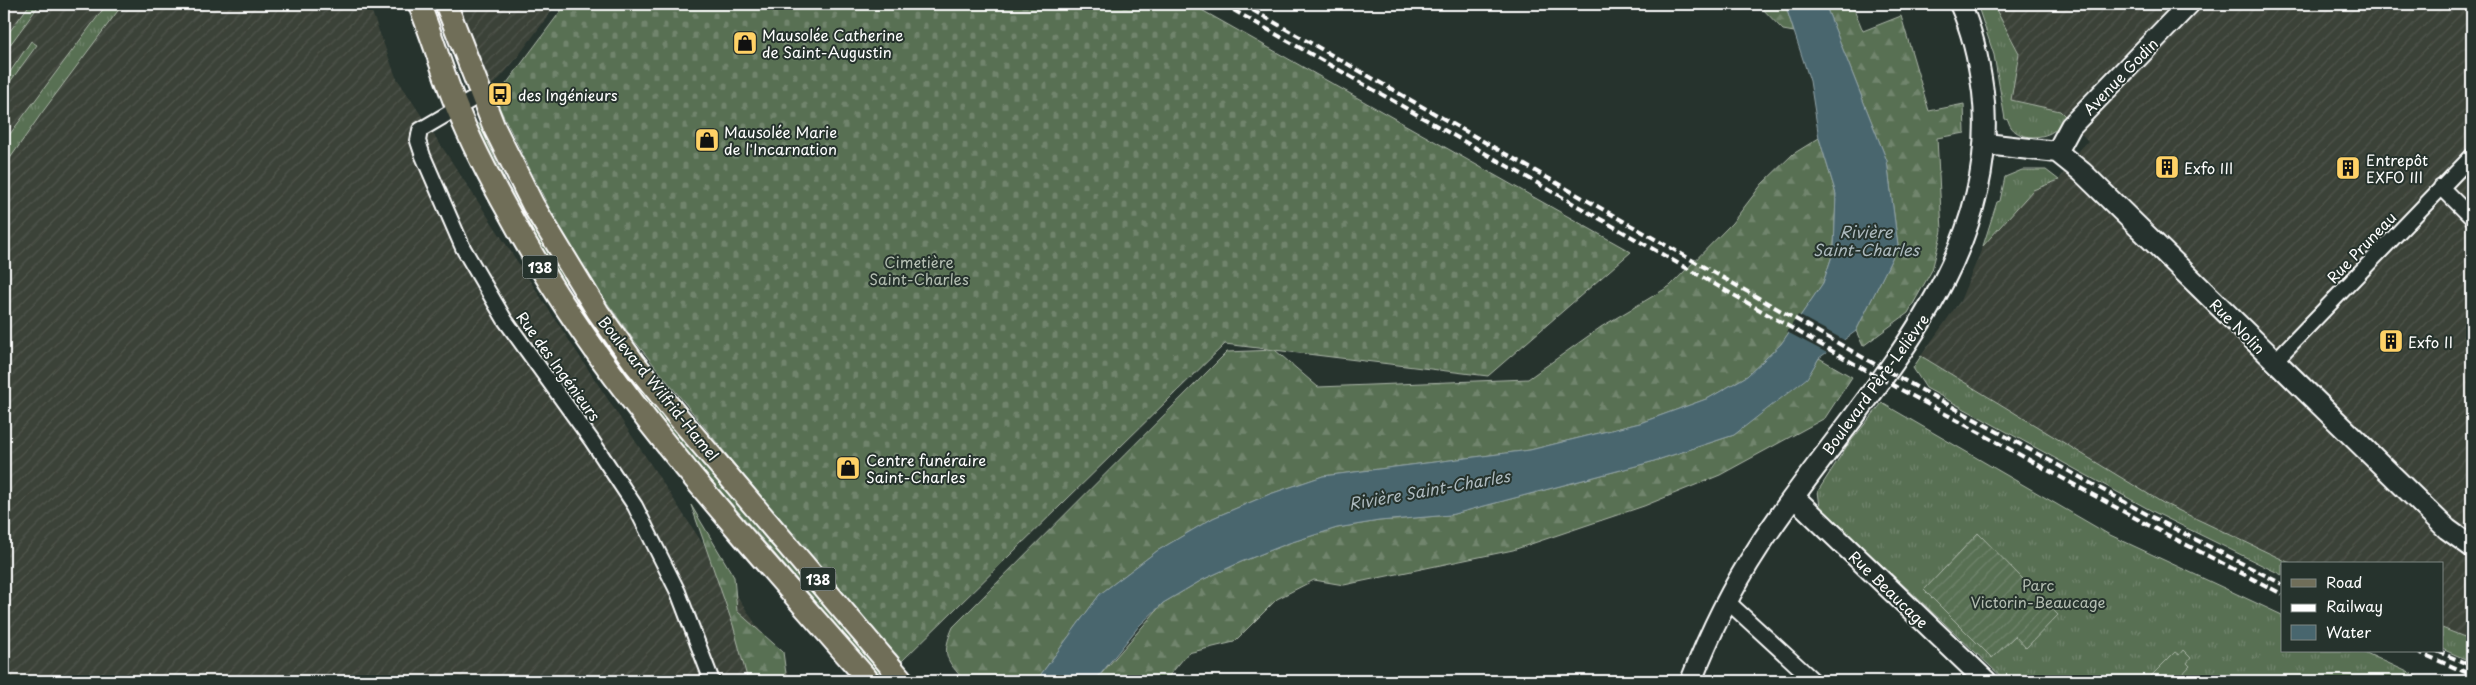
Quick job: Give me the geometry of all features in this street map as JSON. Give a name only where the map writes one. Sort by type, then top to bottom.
[{"type":"main road","name":"Boulevard Wilfrid-Hamel","points":[[419,4],[457,108],[509,215],[593,350],[642,415],[869,681]]},
{"type":"main road","name":"Boulevard Wilfrid-Hamel","points":[[446,4],[480,94],[533,205],[581,286],[613,334],[680,418],[904,681]]},
{"type":"main road","points":[[808,611],[822,639],[835,654],[848,681]]},
{"type":"street","name":"Boulevard Père-Lelièvre","points":[[1691,681],[1727,601],[1758,548],[1887,372],[1938,292],[1962,241],[1970,215],[1986,144],[1984,102],[1978,62],[1960,4]]},
{"type":"street","name":"Avenue Godin","points":[[2057,152],[2071,126],[2189,4]]},
{"type":"street","name":"Rue des Ingénieurs","points":[[480,94],[420,130],[418,141],[462,248],[505,320],[592,441],[635,506],[678,592],[712,681]]},
{"type":"street","points":[[1986,144],[2057,152]]},
{"type":"street","name":"Rue Nolin","points":[[2057,152],[2082,172],[2446,529],[2472,547]]},
{"type":"street","name":"Rue Pruneau","points":[[2274,362],[2472,156]]},
{"type":"street","points":[[2442,187],[2472,218]]},
{"type":"street","name":"Rue Beaucage","points":[[1794,497],[1986,681]]},
{"type":"street","points":[[1727,601],[1814,681]]},
{"type":"shaded area","points":[[4,4],[369,4],[396,77],[793,681],[4,681]]},
{"type":"shaded area","points":[[446,4],[557,4],[513,63],[500,78],[480,95]]},
{"type":"shaded area","points":[[1993,4],[2472,4],[2472,640],[2444,629],[2444,562],[2288,562],[2163,503],[1921,356],[1960,301],[1983,246],[2033,190],[2059,180],[2076,154],[2088,141],[2060,111],[2010,100],[2019,53]]},
{"type":"green space","points":[[30,4],[40,4],[4,53],[4,39]]},
{"type":"green space","points":[[107,4],[123,4],[4,167],[4,142]]},
{"type":"green space","name":"Cimetière Saint-Charles","points":[[566,4],[1191,4],[1631,252],[1488,376],[1225,344],[902,661],[816,565],[633,339],[571,252],[495,99]]},
{"type":"green space","points":[[1758,4],[1785,4],[1794,32],[1783,30]]},
{"type":"green space","points":[[1825,4],[1852,4],[1863,31],[1901,16],[1929,111],[1964,104],[1965,133],[1937,138],[1942,231],[1932,270],[1908,313],[1863,346],[1856,331],[1898,246],[1887,161]]},
{"type":"green space","points":[[1977,4],[1993,4],[2019,53],[2011,100],[2060,111],[2067,118],[2051,133],[2036,137],[2024,136],[2014,130],[2008,120],[2005,119],[1994,55]]},
{"type":"green space","points":[[31,41],[37,45],[4,90],[4,81]]},
{"type":"green space","points":[[477,124],[479,124],[508,186],[572,286],[561,281],[512,201]]},
{"type":"green space","points":[[1819,138],[1836,194],[1834,250],[1823,283],[1781,344],[1747,376],[1709,398],[1640,423],[1530,450],[1323,476],[1270,494],[1213,518],[1157,551],[1100,594],[1036,681],[965,681],[953,668],[947,657],[947,644],[953,627],[1227,352],[1275,350],[1318,387],[1528,379],[1601,327],[1670,286],[1732,223],[1762,184],[1793,154]]},
{"type":"green space","points":[[2022,170],[2046,170],[2059,180],[2033,190],[1983,246],[1997,202],[2000,201],[2005,177]]},
{"type":"green space","points":[[596,322],[882,669],[878,673],[652,412],[595,335],[590,323]]},
{"type":"green space","points":[[1921,356],[2163,503],[2288,562],[2281,562],[2281,575],[2154,512],[1926,388],[1913,368]]},
{"type":"green space","points":[[1819,358],[1852,377],[1825,418],[1720,475],[1644,506],[1513,550],[1344,585],[1314,580],[1277,599],[1234,642],[1188,653],[1165,681],[1095,681],[1163,603],[1202,580],[1241,562],[1289,543],[1337,528],[1379,521],[1450,515],[1651,462],[1734,435],[1809,374]]},
{"type":"green space","name":"Parc Victorin-Beaucage","points":[[1882,403],[2108,534],[2281,615],[2281,652],[2364,652],[2427,681],[2006,681],[1820,507],[1818,491],[1847,446]]},
{"type":"green space","points":[[691,505],[734,577],[737,611],[783,652],[787,681],[748,681],[733,625]]},
{"type":"green space","points":[[1978,533],[2058,615],[2026,648],[2015,636],[1992,658],[1924,590]]},
{"type":"green space","points":[[2444,629],[2472,640],[2472,662],[2444,650]]},
{"type":"green space","points":[[2183,650],[2191,658],[2187,663],[2190,666],[2176,681],[2146,681],[2175,652],[2179,655]]},
{"type":"water","name":"Rivière Saint-Charles","points":[[1785,4],[1825,4],[1887,161],[1898,246],[1856,331],[1819,358],[1807,378],[1734,435],[1651,462],[1450,515],[1379,521],[1337,528],[1289,543],[1202,580],[1163,603],[1139,626],[1095,681],[1036,681],[1100,594],[1157,551],[1213,518],[1270,494],[1323,476],[1530,450],[1640,423],[1709,398],[1747,376],[1781,344],[1823,283],[1834,250],[1836,194],[1819,138],[1810,81]]},
{"type":"pier","points":[[1798,315],[1846,341],[1829,354],[1787,332]]},
{"type":"railway","points":[[1223,4],[1867,371],[2148,525],[2281,593]]},
{"type":"railway","points":[[1242,4],[1871,362],[2152,517],[2281,583]]},
{"type":"railway","points":[[2418,652],[2472,675]]},
{"type":"railway","points":[[2439,652],[2472,666]]},
{"type":"place","name":"Mausolée Catherine de Saint-Augustin","points":[[745,43]]},
{"type":"place","name":"des Ingénieurs","points":[[500,94]]},
{"type":"place","name":"Mausolée Marie de l'Incarnation","points":[[707,140]]},
{"type":"place","name":"Exfo III","points":[[2167,167]]},
{"type":"place","name":"Entrepôt EXFO III","points":[[2348,168]]},
{"type":"place","name":"Exfo II","points":[[2391,341]]},
{"type":"place","name":"Centre funéraire Saint-Charles","points":[[848,468]]}]
